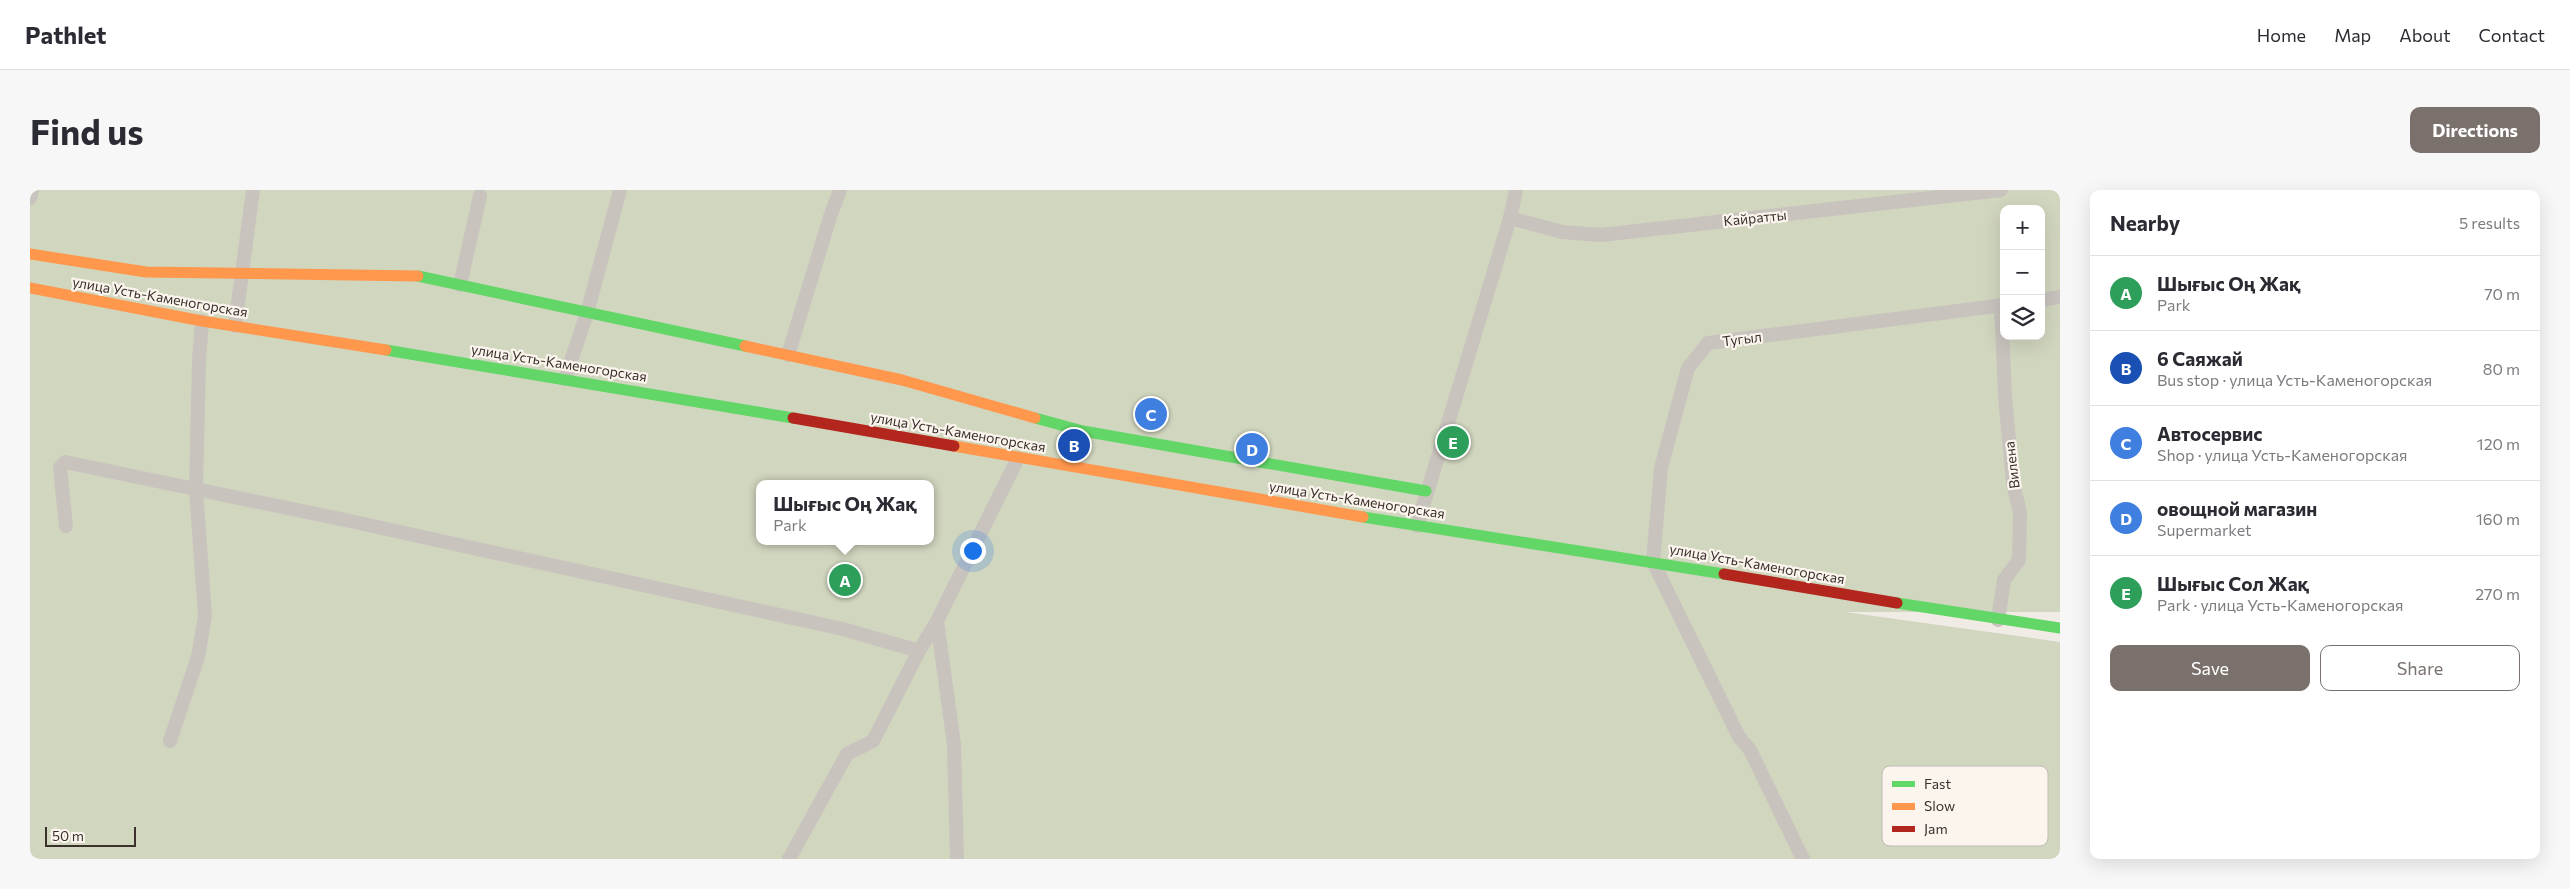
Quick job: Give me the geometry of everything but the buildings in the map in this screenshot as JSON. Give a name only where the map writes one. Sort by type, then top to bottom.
[{"type":"street","points":[[30,198],[32,190]]},
{"type":"street","points":[[236,326],[253,190]]},
{"type":"street","points":[[565,379],[586,313],[620,190]]},
{"type":"street","points":[[788,355],[840,190]]},
{"type":"street","points":[[1417,526],[1426,491],[1510,218],[1516,190]]},
{"type":"street","name":"Кайратты","points":[[1510,218],[1562,232],[1601,235],[2001,190]]},
{"type":"street","points":[[460,285],[480,196]]},
{"type":"street","points":[[30,254],[146,272],[419,276],[902,380],[1083,431],[1426,491]]},
{"type":"street","name":"улица Усть-Каменогорская","points":[[30,288],[202,321],[565,379],[1417,526],[1653,562],[1998,620],[2060,628]]},
{"type":"street","points":[[2045,299],[2060,297]]},
{"type":"street","name":"Тугыл","points":[[1653,562],[1661,468],[1688,368],[1708,343],[2000,305]]},
{"type":"street","points":[[170,741],[198,658],[205,616],[196,488],[202,321]]},
{"type":"street","name":"Вилена","points":[[1998,620],[2004,580],[2019,560],[2020,512],[2012,484],[2005,396],[2004,340]]},
{"type":"street","points":[[789,859],[847,754],[873,741],[918,651],[937,621],[1018,458]]},
{"type":"street","points":[[66,526],[60,468],[65,462],[196,488],[843,628],[918,651]]},
{"type":"street","points":[[1653,562],[1739,737],[1750,750],[1802,859]]},
{"type":"street","points":[[937,621],[954,744],[957,859]]},
{"type":"green space","points":[[30,190],[2060,190],[2060,612],[1845,612],[2060,642],[2060,859],[30,859]]},
{"type":"traffic: fast","points":[[418,276],[745,346]]},
{"type":"traffic: fast","points":[[386,350],[793,418]]},
{"type":"traffic: fast","points":[[1035,418],[1083,431],[1426,491]]},
{"type":"traffic: fast","points":[[1363,517],[1724,574]]},
{"type":"traffic: fast","points":[[1897,603],[2060,628]]},
{"type":"traffic: slow","points":[[30,254],[146,272],[418,276]]},
{"type":"traffic: slow","points":[[30,288],[202,321],[386,350]]},
{"type":"traffic: slow","points":[[745,346],[902,380],[1035,418]]},
{"type":"traffic: slow","points":[[954,446],[1363,517]]},
{"type":"traffic: jam","points":[[793,418],[954,446]]},
{"type":"traffic: jam","points":[[1724,574],[1897,603]]},
{"type":"place","name":"Автосервис","points":[[1151,414]]},
{"type":"place","name":"Шығыс Сол Жақ","points":[[1453,442]]},
{"type":"place","name":"6 Саяжай","points":[[1074,445]]},
{"type":"place","name":"овощной магазин","points":[[1252,449]]},
{"type":"place","name":"Шығыс Оң Жақ","points":[[845,580]]}]
